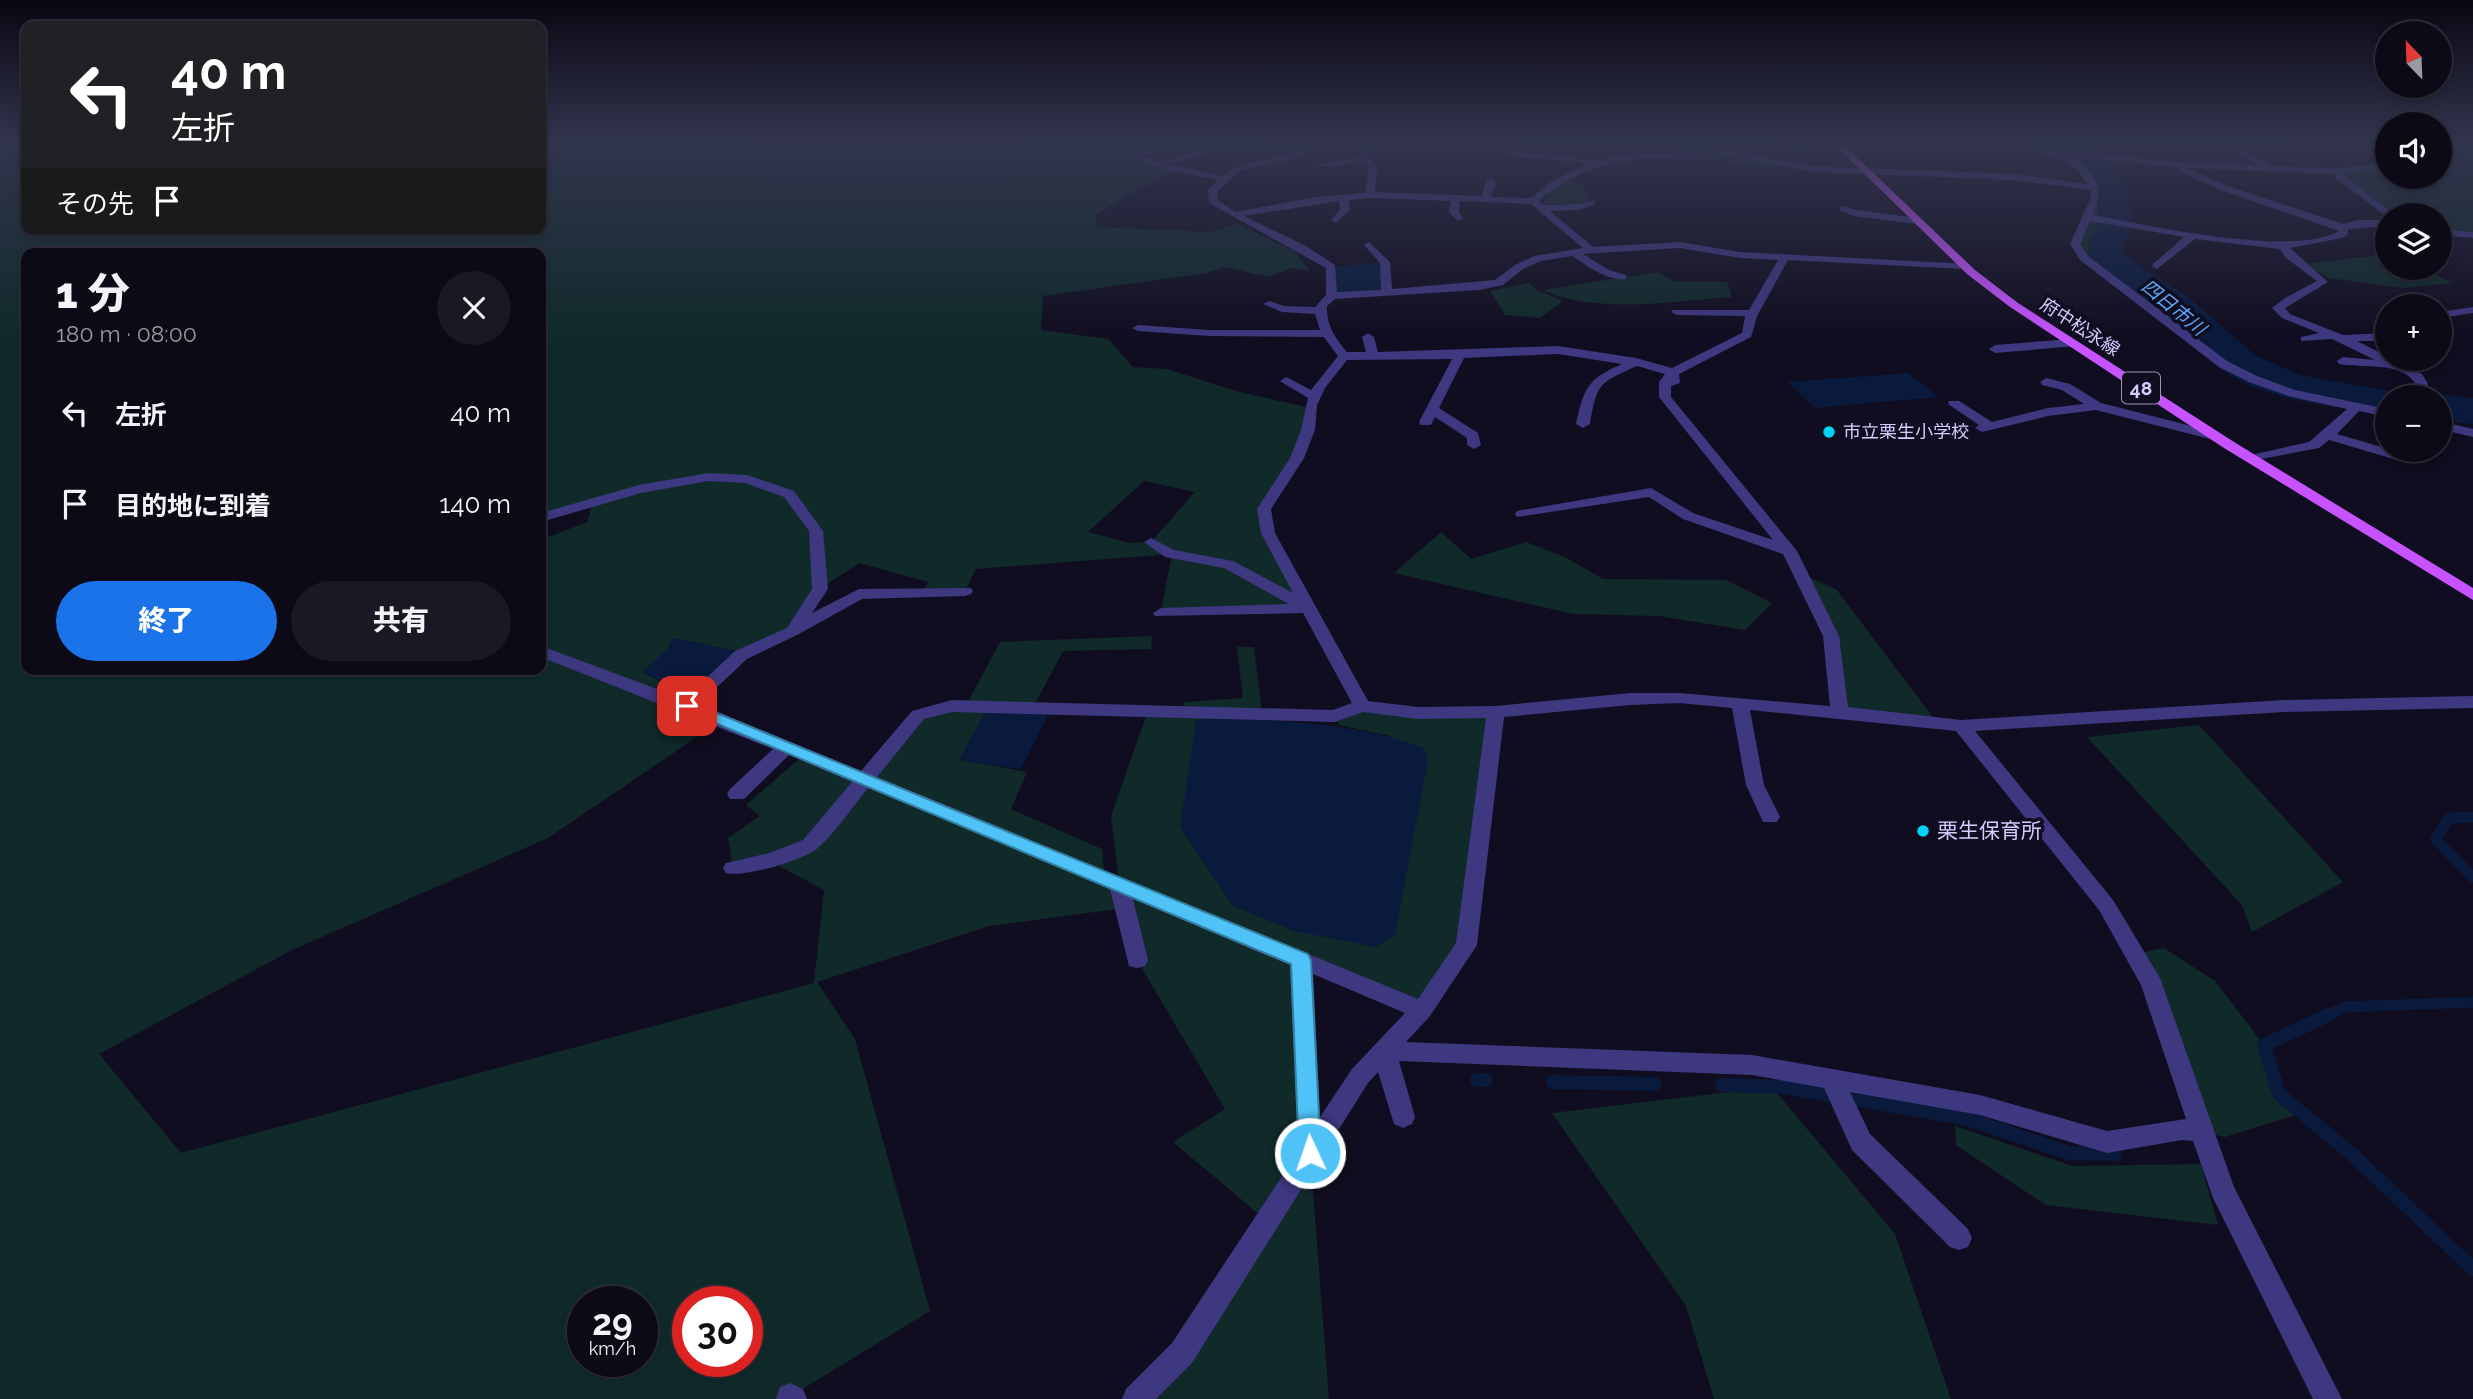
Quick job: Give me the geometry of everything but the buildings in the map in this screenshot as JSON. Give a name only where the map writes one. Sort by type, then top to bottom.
[{"type":"main road","name":"府中松永線","points":[[1905,208],[1965,266],[2014,305],[2214,436],[2473,595]]},
{"type":"street","points":[[1224,208],[1306,248],[1332,267],[1332,296]]},
{"type":"street","points":[[1235,215],[1271,208]]},
{"type":"street","points":[[1336,220],[1345,208]]},
{"type":"street","points":[[1454,208],[1458,218]]},
{"type":"street","points":[[1540,208],[1591,250]]},
{"type":"street","points":[[2091,208],[2076,244],[2084,258],[2223,364],[2253,379],[2292,393],[2375,410]]},
{"type":"street","points":[[2286,208],[2343,227],[2358,223],[2375,223]]},
{"type":"street","points":[[1843,209],[1854,213],[1918,221]]},
{"type":"street","points":[[2087,216],[2192,236],[2286,246],[2338,236],[2344,232],[2343,227]]},
{"type":"street","points":[[2452,233],[2473,235]]},
{"type":"street","points":[[2157,266],[2168,259],[2176,246],[2192,236]]},
{"type":"street","points":[[1369,245],[1385,262],[1387,292]]},
{"type":"street","points":[[1344,356],[1326,334],[1320,320],[1321,305],[1332,296],[1479,287],[1499,283],[1519,267],[1538,258],[1591,250],[1680,245],[1740,255],[1965,266]]},
{"type":"street","points":[[2286,246],[2285,251],[2294,261],[2319,276],[2323,282],[2312,291],[2284,302],[2277,308],[2286,316],[2338,337],[2375,357]]},
{"type":"street","points":[[1561,248],[1575,253],[1605,272],[1622,277]]},
{"type":"street","points":[[1785,257],[1753,313],[1747,335],[1673,372],[1665,383],[1665,397],[1789,551],[1831,636],[1840,712]]},
{"type":"street","points":[[1269,304],[1283,310],[1321,311]]},
{"type":"street","points":[[2452,313],[2473,310]]},
{"type":"street","points":[[1677,312],[1753,313]]},
{"type":"street","points":[[1192,318],[1211,333]]},
{"type":"street","points":[[1138,328],[1211,333],[1326,334]]},
{"type":"street","points":[[1154,329],[1156,338],[1161,342]]},
{"type":"street","points":[[1368,337],[1373,356]]},
{"type":"street","points":[[2305,339],[2375,337]]},
{"type":"street","points":[[1994,349],[2072,344]]},
{"type":"street","points":[[1344,356],[1460,355],[1558,350],[1636,362],[1673,372]]},
{"type":"street","points":[[1460,355],[1429,415],[1474,436],[1474,445]]},
{"type":"street","points":[[1344,356],[1319,387],[1311,405],[1308,430],[1297,458],[1264,509],[1268,533],[1362,706]]},
{"type":"street","points":[[2343,361],[2375,363]]},
{"type":"street","points":[[1583,424],[1590,389],[1597,380],[1636,362]]},
{"type":"street","points":[[2405,371],[2418,377],[2422,385]]},
{"type":"street","points":[[1673,372],[1675,395],[1698,419]]},
{"type":"street","points":[[1286,381],[1315,397]]},
{"type":"street","points":[[2046,382],[2066,387],[2096,406],[2214,436]]},
{"type":"street","points":[[1954,404],[1986,427],[2048,412],[2096,406]]},
{"type":"street","points":[[2251,459],[2314,445],[2357,406]]},
{"type":"street","points":[[2452,428],[2473,433]]},
{"type":"street","points":[[2327,435],[2375,449]]},
{"type":"street","points":[[546,517],[639,489],[708,477],[747,479],[789,494],[816,531],[820,589],[793,631]]},
{"type":"street","points":[[1522,514],[1651,492],[1688,516],[1789,551]]},
{"type":"street","points":[[1151,542],[1170,554],[1228,564],[1308,608]]},
{"type":"street","points":[[687,706],[741,655],[793,631],[859,594],[965,591]]},
{"type":"street","points":[[1161,613],[1308,608]]},
{"type":"street","points":[[546,653],[687,706],[1422,1010]]},
{"type":"street","points":[[733,868],[772,860],[810,845],[918,715],[952,706],[1335,716],[1362,706],[1418,713],[1496,712],[1630,699],[1679,698],[1961,726],[2284,706],[2473,702]]},
{"type":"street","points":[[1740,705],[1755,785],[1770,817]]},
{"type":"street","points":[[1136,1399],[1182,1353],[1360,1076],[1422,1010],[1467,943],[1496,712]]},
{"type":"street","points":[[1961,726],[2106,905],[2152,985],[2222,1190],[2328,1399]]},
{"type":"street","points":[[737,794],[786,747]]},
{"type":"street","points":[[1119,884],[1137,960]]},
{"type":"street","points":[[1301,960],[1310,1153]]},
{"type":"street","points":[[1384,1051],[1752,1065],[1983,1106],[2107,1142],[2182,1129],[2203,1132]]},
{"type":"street","points":[[1384,1051],[1403,1117]]},
{"type":"street","points":[[1833,1080],[1861,1142],[1959,1238]]},
{"type":"green space","points":[[0,208],[21,208],[21,235],[546,235],[546,208],[1106,208],[1096,214],[1097,227],[1210,232],[1237,224],[1294,251],[1310,271],[1293,268],[1268,277],[1225,267],[1206,273],[1043,296],[1041,330],[1108,339],[1133,367],[1167,369],[1239,392],[1311,408],[1308,430],[1265,511],[1308,608],[1161,613],[1172,554],[976,569],[965,591],[924,592],[928,582],[859,563],[820,589],[793,631],[746,653],[673,638],[668,649],[642,672],[675,689],[668,698],[722,720],[548,838],[292,950],[99,1054],[181,1153],[814,983],[824,890],[768,860],[733,868],[728,838],[760,816],[746,805],[805,754],[864,779],[918,715],[966,706],[1000,642],[1152,636],[1151,649],[1063,651],[1033,708],[959,759],[1027,772],[1011,809],[1102,849],[1105,878],[1119,883],[1111,816],[1148,711],[1394,737],[1339,725],[1335,716],[1362,706],[1496,712],[1466,945],[1422,1010],[1302,960],[1310,1153],[1329,1399],[1149,1399],[1267,1221],[1173,1142],[1225,1109],[1137,960],[1124,908],[989,926],[817,982],[855,1039],[930,1311],[791,1396],[793,1399],[0,1399]],"holes":[[[1144,481],[1195,492],[1151,542],[1130,543],[1088,532]]]},
{"type":"green space","points":[[2088,208],[2124,208],[2123,214],[2129,225],[2114,242],[2119,257],[2083,257],[2076,244]]},
{"type":"green space","points":[[2452,208],[2473,208],[2473,235],[2452,233]]},
{"type":"green space","points":[[2375,255],[2375,280],[2446,280],[2452,283],[2403,288],[2329,278],[2304,264]]},
{"type":"green space","points":[[1658,272],[1675,282],[1727,282],[1732,297],[1612,304],[1565,298],[1543,290]]},
{"type":"green space","points":[[1529,283],[1537,290],[1563,301],[1540,318],[1505,315],[1490,291]]},
{"type":"green space","points":[[1441,532],[1471,559],[1526,542],[1565,557],[1603,579],[1726,580],[1772,603],[1745,630],[1659,616],[1573,614],[1394,573]]},
{"type":"green space","points":[[1801,574],[1836,589],[1938,724],[1840,712],[1831,636]]},
{"type":"green space","points":[[1237,647],[1254,647],[1262,714],[1187,712],[1184,702],[1243,698]]},
{"type":"green space","points":[[2199,725],[2343,882],[2252,932],[2242,905],[2087,737]]},
{"type":"green space","points":[[2164,948],[2215,981],[2264,1045],[2279,1094],[2302,1113],[2225,1137],[2203,1132],[2135,954]]},
{"type":"green space","points":[[1772,1087],[1895,1234],[1951,1399],[1714,1399],[1686,1306],[1552,1113]]},
{"type":"green space","points":[[1955,1126],[2072,1166],[2201,1164],[2218,1225],[2046,1205],[1956,1145]]},
{"type":"water","points":[[1385,262],[1387,292],[1332,296],[1331,267]]},
{"type":"water","points":[[1908,373],[1939,397],[1815,408],[1788,382]]},
{"type":"water","points":[[673,638],[746,653],[695,698],[642,672],[668,649]]},
{"type":"water","points":[[988,707],[1051,709],[1021,769],[959,760]]},
{"type":"water","points":[[1221,717],[1299,722],[1348,729],[1373,733],[1424,748],[1428,761],[1395,935],[1376,947],[1294,931],[1233,906],[1180,827],[1196,720]]},
{"type":"waterway","name":"四日市川","points":[[2113,208],[2113,229],[2107,240],[2106,255],[2124,272],[2174,304],[2241,365],[2290,386],[2375,400]]},
{"type":"waterway","name":"四日市川","points":[[2452,408],[2473,411]]},
{"type":"waterway","points":[[2473,817],[2449,818],[2436,839],[2473,878]]},
{"type":"waterway","points":[[2327,1015],[2345,1007],[2473,1002]]},
{"type":"waterway","points":[[2331,1014],[2264,1045],[2279,1094],[2353,1155],[2473,1269]]},
{"type":"waterway","points":[[1477,1080],[1486,1080]]},
{"type":"waterway","points":[[1553,1082],[1655,1084]]},
{"type":"waterway","points":[[1722,1085],[1782,1087],[1965,1118],[2069,1153],[2115,1154]]},
{"type":"place","name":"市立栗生小学校","points":[[1829,432]]},
{"type":"place","name":"栗生保育所","points":[[1923,831]]},
{"type":"route","points":[[687,706],[1301,960],[1310,1153]]}]
